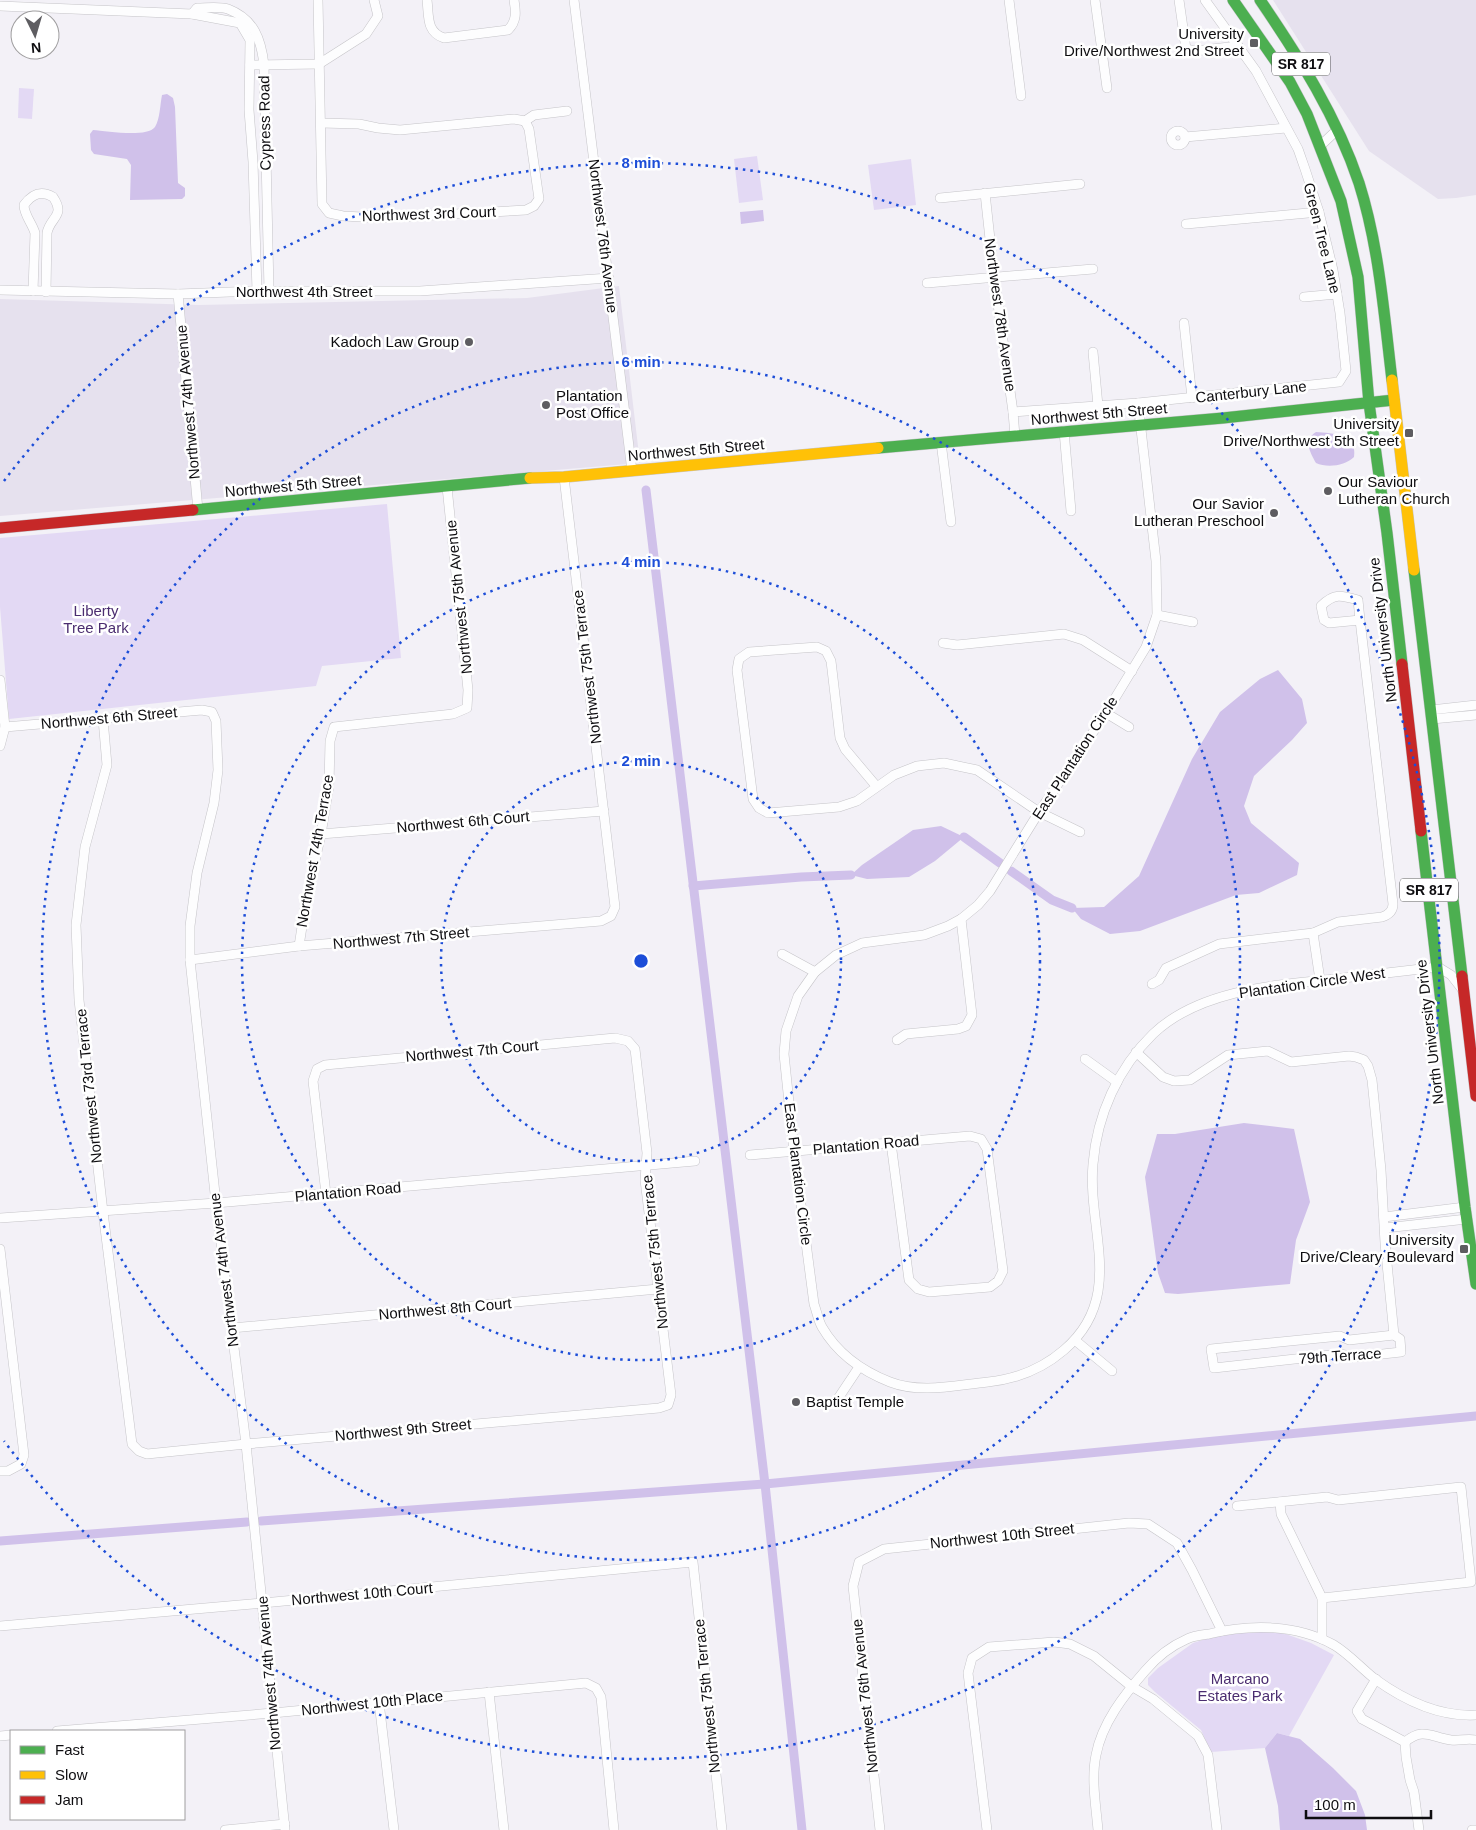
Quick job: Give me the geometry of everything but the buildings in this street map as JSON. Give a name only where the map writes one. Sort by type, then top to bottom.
[{"type":"main road","name":"North University Drive","points":[[1233,0],[1290,82],[1307,114],[1341,201],[1358,277],[1369,403],[1387,533],[1438,968],[1471,1206],[1476,1284]]},
{"type":"main road","name":"SR 817","points":[[1260,0],[1308,76],[1337,130],[1355,171],[1375,255],[1394,400],[1425,712],[1464,991],[1476,1096]]},
{"type":"main road","name":"Northwest 5th Street","points":[[0,528],[535,478],[564,477],[1142,425],[1394,400]]},
{"type":"main road","points":[[1406,696],[1425,712]]},
{"type":"street","points":[[318,0],[320,16],[321,124],[359,124],[400,130],[514,119],[525,121],[534,115],[567,111]]},
{"type":"street","points":[[257,291],[253,162],[249,110],[250,66],[319,64],[366,34],[378,16],[374,0]]},
{"type":"street","points":[[427,0],[431,28],[436,36],[444,38],[508,30],[514,24],[516,13],[514,0]]},
{"type":"street","name":"Northwest 76th Avenue","points":[[574,0],[632,471]]},
{"type":"street","points":[[1009,0],[1021,96]]},
{"type":"street","points":[[1095,0],[1106,88]]},
{"type":"street","points":[[1179,0],[1186,49],[1195,51],[1238,46]]},
{"type":"street","name":"Green Tree Lane","points":[[1206,0],[1256,71],[1298,149],[1319,212],[1333,270],[1346,372],[1340,382]]},
{"type":"street","name":"Cypress Road","points":[[0,6],[192,14],[240,23],[250,40],[250,66]]},
{"type":"street","name":"Cypress Road","points":[[192,14],[197,8],[227,8],[247,21],[258,35],[264,65],[269,291]]},
{"type":"street","name":"Northwest 3rd Court","points":[[321,124],[322,204],[325,209],[329,213],[344,216],[405,218],[526,210],[534,206],[539,198],[529,128],[525,121]]},
{"type":"street","points":[[1185,137],[1286,128]]},
{"type":"street","points":[[1320,146],[1337,130]]},
{"type":"street","points":[[1320,146],[1342,142]]},
{"type":"street","points":[[940,198],[1080,184]]},
{"type":"street","points":[[33,291],[35,234],[33,226],[24,212],[24,205],[33,195],[43,193],[53,197],[58,209],[58,214],[48,227],[47,233],[46,292]]},
{"type":"street","name":"Northwest 78th Avenue","points":[[985,193],[1015,436]]},
{"type":"street","points":[[1186,224],[1319,212]]},
{"type":"street","points":[[927,283],[1093,269]]},
{"type":"street","name":"Northwest 4th Street","points":[[0,290],[178,294],[257,291],[420,291],[608,278]]},
{"type":"street","name":"Northwest 74th Avenue","points":[[178,294],[198,510]]},
{"type":"street","points":[[1304,297],[1337,294]]},
{"type":"street","points":[[1184,323],[1192,398]]},
{"type":"street","points":[[1094,352],[1098,406]]},
{"type":"street","name":"Canterbury Lane","points":[[1013,412],[1138,403],[1340,382]]},
{"type":"street","name":"East Plantation Circle","points":[[859,1367],[838,1348],[821,1325],[814,1304],[794,1151],[784,1054],[786,1031],[798,996],[815,972],[836,955],[862,943],[924,934],[948,926],[961,919],[978,905],[990,891],[1039,812],[1106,713],[1146,647],[1157,615],[1156,561],[1138,403]]},
{"type":"street","points":[[1064,431],[1071,511]]},
{"type":"street","points":[[941,442],[951,522]]},
{"type":"street","name":"Northwest 75th Terrace","points":[[564,477],[615,907],[611,916]]},
{"type":"street","name":"Northwest 75th Avenue","points":[[334,727],[453,714],[467,708],[468,690],[447,487]]},
{"type":"street","name":"North University Drive","points":[[1313,933],[1338,922],[1382,917],[1390,912],[1393,904],[1358,600],[1344,596],[1330,597],[1321,606],[1324,620],[1330,623],[1360,620]]},
{"type":"street","points":[[1157,615],[1192,622]]},
{"type":"street","points":[[943,643],[957,646],[1064,634],[1083,640],[1132,671]]},
{"type":"street","points":[[877,787],[845,748],[840,738],[831,661],[826,651],[817,646],[749,652],[739,659],[736,670],[753,799],[759,808],[768,813],[839,807],[857,801],[877,787],[894,775],[917,766],[944,763],[977,770],[1039,812],[1080,832]]},
{"type":"street","points":[[0,680],[5,727],[0,746]]},
{"type":"street","points":[[1473,705],[1474,715],[1425,712],[1473,705]]},
{"type":"street","name":"Northwest 6th Street","points":[[5,727],[202,710],[212,712]]},
{"type":"street","name":"Northwest 74th Avenue","points":[[212,712],[216,721],[218,770],[214,803],[197,874],[190,926],[190,960],[216,1204],[246,1444],[285,1827]]},
{"type":"street","points":[[1106,713],[1129,727]]},
{"type":"street","name":"Northwest 73rd Terrace","points":[[103,719],[107,765],[85,847],[76,925],[79,1000],[132,1444],[139,1451]]},
{"type":"street","name":"Northwest 74th Terrace","points":[[300,946],[306,901],[321,834],[329,786],[330,741],[334,727]]},
{"type":"street","name":"Northwest 6th Court","points":[[321,834],[604,811]]},
{"type":"street","name":"Northwest 7th Street","points":[[190,960],[300,946],[602,921],[611,916]]},
{"type":"street","points":[[897,1040],[906,1034],[958,1029],[966,1026],[972,1015],[961,919]]},
{"type":"street","points":[[1152,984],[1159,980],[1166,968],[1219,944],[1313,933],[1320,980]]},
{"type":"street","points":[[782,954],[815,972]]},
{"type":"street","points":[[1438,968],[1451,975],[1464,991]]},
{"type":"street","name":"Plantation Circle West","points":[[859,1367],[878,1378],[899,1386],[927,1388],[1005,1380],[1029,1373],[1052,1361],[1076,1341],[1090,1319],[1099,1292],[1101,1278],[1092,1166],[1103,1114],[1117,1082],[1136,1052],[1154,1033],[1177,1016],[1204,1004],[1241,992],[1320,980],[1438,968]]},
{"type":"street","name":"Northwest 7th Court","points":[[326,1194],[313,1081],[317,1070],[325,1065],[614,1038],[628,1040]]},
{"type":"street","name":"Northwest 75th Terrace","points":[[628,1040],[635,1049],[647,1153],[645,1180],[670,1395],[668,1405]]},
{"type":"street","points":[[1136,1052],[1163,1077],[1174,1081],[1190,1080],[1228,1055],[1268,1051],[1291,1062],[1349,1056],[1364,1060],[1372,1080],[1394,1335]]},
{"type":"street","points":[[1085,1059],[1117,1082]]},
{"type":"street","name":"Plantation Road","points":[[750,1155],[970,1136],[981,1140],[987,1149],[1003,1271],[998,1281],[990,1287],[929,1292],[918,1289],[909,1280],[891,1143]]},
{"type":"street","name":"Plantation Road","points":[[0,1218],[216,1204],[695,1161]]},
{"type":"street","points":[[1384,1217],[1471,1206]]},
{"type":"street","points":[[1385,1228],[1472,1219]]},
{"type":"street","points":[[0,1249],[24,1455],[20,1464],[8,1471],[0,1471]]},
{"type":"street","name":"Northwest 8th Court","points":[[232,1328],[658,1289]]},
{"type":"street","name":"79th Terrace","points":[[1394,1335],[1400,1339],[1401,1352],[1355,1358],[1340,1354],[1214,1368],[1211,1349],[1340,1336],[1349,1340],[1394,1335]]},
{"type":"street","points":[[1076,1341],[1112,1372]]},
{"type":"street","points":[[839,1397],[859,1367]]},
{"type":"street","name":"Northwest 9th Street","points":[[139,1451],[147,1454],[659,1408],[668,1405]]},
{"type":"street","points":[[1237,1506],[1327,1497],[1338,1500],[1461,1488],[1471,1582],[1322,1598]]},
{"type":"street","points":[[1280,1502],[1281,1514],[1322,1598],[1322,1639]]},
{"type":"street","name":"Northwest 10th Street","points":[[859,1562],[884,1549],[1129,1523],[1148,1524],[1177,1543],[1222,1631]]},
{"type":"street","name":"Northwest 75th Terrace","points":[[693,1562],[722,1830]]},
{"type":"street","name":"Northwest 10th Court","points":[[0,1626],[693,1562]]},
{"type":"street","name":"Northwest 76th Avenue","points":[[859,1562],[853,1586],[880,1830]]},
{"type":"street","points":[[1098,1830],[1095,1787],[1096,1755],[1105,1725],[1131,1686],[1148,1667],[1166,1652],[1188,1638],[1254,1627],[1294,1631],[1322,1639],[1341,1650],[1376,1679],[1426,1708],[1455,1714],[1476,1715]]},
{"type":"street","points":[[987,1830],[968,1673],[972,1658],[989,1647],[1054,1642],[1070,1644],[1094,1656],[1131,1686],[1153,1699],[1198,1736],[1208,1755],[1217,1830]]},
{"type":"street","points":[[1376,1679],[1357,1711],[1362,1719],[1405,1742]]},
{"type":"street","name":"Northwest 10th Place","points":[[69,1730],[586,1683],[596,1688],[601,1697],[614,1830]]},
{"type":"street","points":[[489,1692],[504,1830]]},
{"type":"street","points":[[379,1702],[394,1830]]},
{"type":"street","points":[[1405,1742],[1421,1732],[1453,1740],[1470,1738],[1476,1740]]},
{"type":"street","points":[[1405,1742],[1419,1830]]},
{"type":"street","points":[[225,1830],[285,1827]]},
{"type":"shaded area","points":[[1273,0],[1476,0],[1476,195],[1438,199],[1369,151]]},
{"type":"shaded area","points":[[167,94],[173,98],[175,107],[178,183],[185,188],[185,196],[182,199],[130,200],[131,165],[127,159],[94,154],[91,150],[90,134],[93,130],[135,133],[151,130],[155,127],[158,120],[162,95]]},
{"type":"shaded area","points":[[763,210],[764,221],[741,224],[740,212]]},
{"type":"shaded area","points":[[619,286],[640,463],[0,516],[0,299],[199,305],[527,298]]},
{"type":"shaded area","points":[[1316,432],[1330,433],[1348,440],[1352,444],[1354,457],[1336,465],[1320,465],[1316,463],[1310,450],[1309,442],[1312,435]]},
{"type":"shaded area","points":[[1278,670],[1302,699],[1307,723],[1254,776],[1244,806],[1251,823],[1299,863],[1297,875],[1259,893],[1236,895],[1140,931],[1110,934],[1081,919],[1072,908],[1104,907],[1139,876],[1192,759],[1220,712],[1260,679]]},
{"type":"shaded area","points":[[941,826],[964,837],[935,861],[909,877],[867,879],[851,875],[862,865],[913,830]]},
{"type":"shaded area","points":[[1244,1123],[1294,1129],[1310,1202],[1296,1240],[1290,1284],[1178,1294],[1165,1293],[1158,1273],[1145,1177],[1157,1134],[1175,1134]]},
{"type":"shaded area","points":[[1277,1733],[1300,1739],[1356,1791],[1365,1815],[1367,1830],[1280,1830],[1278,1806],[1265,1748]]},
{"type":"green space","points":[[19,88],[34,89],[32,119],[18,118]]},
{"type":"green space","points":[[757,156],[763,200],[739,203],[734,159]]},
{"type":"green space","points":[[911,159],[916,205],[874,210],[868,165]]},
{"type":"green space","name":"Liberty Tree Park","points":[[387,504],[401,658],[322,666],[316,686],[9,719],[0,607],[0,538]]},
{"type":"green space","name":"Marcano Estates Park","points":[[1230,1631],[1280,1632],[1311,1643],[1334,1655],[1289,1736],[1277,1733],[1265,1748],[1211,1752],[1201,1730],[1155,1692],[1148,1685],[1148,1678],[1158,1668],[1193,1643]]},
{"type":"waterway","points":[[646,490],[765,1484],[802,1830]]},
{"type":"waterway","points":[[964,837],[1000,863]]},
{"type":"waterway","points":[[1011,871],[1052,900],[1072,908]]},
{"type":"waterway","points":[[693,886],[851,875]]},
{"type":"waterway","points":[[261,1521],[765,1484],[1476,1416]]},
{"type":"waterway","points":[[0,1541],[247,1522]]},
{"type":"traffic: fast","points":[[1233,0],[1290,82],[1307,114],[1341,201],[1358,277],[1369,403],[1387,533],[1402,664]]},
{"type":"traffic: fast","points":[[1260,0],[1316,88],[1340,135],[1359,183],[1376,256],[1392,380]]},
{"type":"traffic: fast","points":[[878,448],[1223,418],[1394,400]]},
{"type":"traffic: fast","points":[[193,510],[530,478]]},
{"type":"traffic: fast","points":[[1414,570],[1462,976]]},
{"type":"traffic: fast","points":[[1421,831],[1465,1207],[1476,1284]]},
{"type":"traffic: slow","points":[[1392,380],[1414,570]]},
{"type":"traffic: slow","points":[[530,478],[564,477],[878,448]]},
{"type":"traffic: jam","points":[[0,528],[193,510]]},
{"type":"traffic: jam","points":[[1402,664],[1421,831]]},
{"type":"traffic: jam","points":[[1462,976],[1476,1096]]},
{"type":"place","name":"University Drive/Northwest 2nd Street","points":[[1254,43]]},
{"type":"place","name":"Kadoch Law Group","points":[[469,342]]},
{"type":"place","name":"Plantation Post Office","points":[[546,405]]},
{"type":"place","name":"University Drive/Northwest 5th Street","points":[[1409,433]]},
{"type":"place","name":"Our Saviour Lutheran Church","points":[[1328,491]]},
{"type":"place","name":"Our Savior Lutheran Preschool","points":[[1274,513]]},
{"type":"place","name":"University Drive/Cleary Boulevard","points":[[1464,1249]]},
{"type":"place","name":"Baptist Temple","points":[[796,1402]]}]
